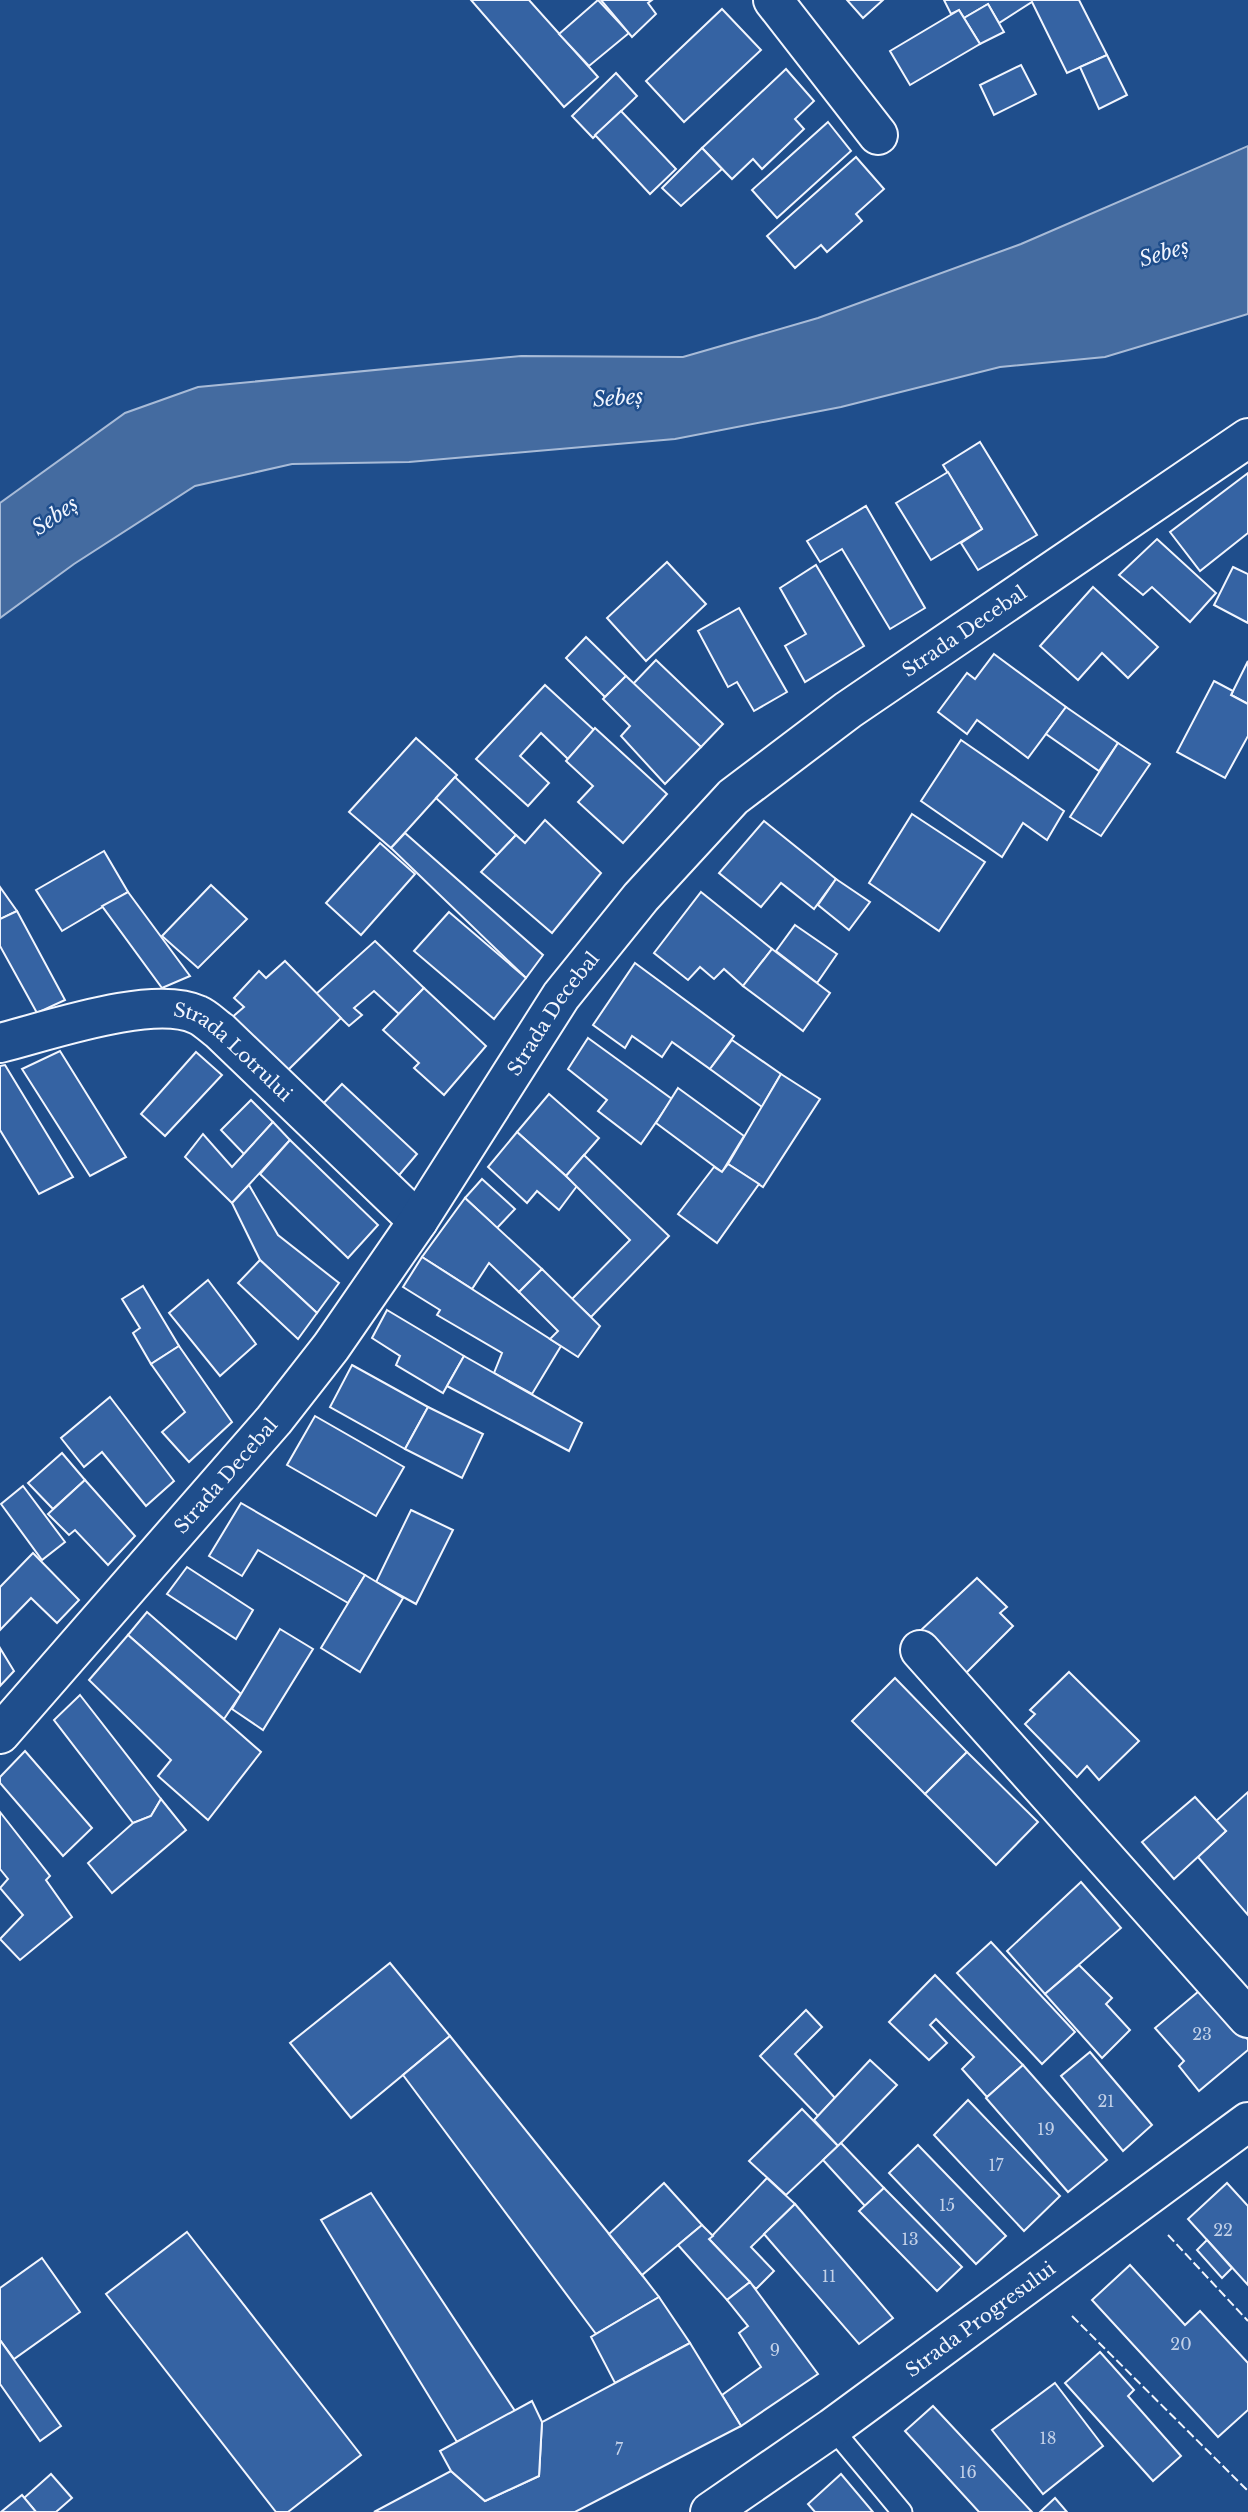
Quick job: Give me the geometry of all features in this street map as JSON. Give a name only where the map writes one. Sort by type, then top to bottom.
[{"type":"street","points":[[773,0],[878,135]]},
{"type":"street","name":"Strada Decebal","points":[[0,1734],[274,1420],[331,1347],[418,1221],[561,996],[641,897],[733,797],[848,710],[1248,438]]},
{"type":"street","name":"Strada Lotrului","points":[[0,1043],[144,1008],[174,1008],[198,1015],[220,1031],[418,1221]]},
{"type":"street","points":[[920,1650],[1248,2018]]},
{"type":"street","name":"Strada Progresului","points":[[710,2512],[832,2428],[1248,2122]]},
{"type":"lane","points":[[832,2428],[902,2512]]},
{"type":"water","name":"Sebeș","points":[[1248,146],[1248,314],[1105,357],[1000,367],[841,407],[675,439],[409,462],[292,464],[195,486],[74,564],[0,618],[0,503],[125,413],[198,387],[521,356],[683,357],[818,318],[1021,244]]},
{"type":"building","points":[[471,0],[529,0],[598,77],[564,107]]},
{"type":"building","points":[[598,0],[629,33],[589,66],[559,34]]},
{"type":"building","points":[[601,0],[652,0],[648,3],[656,14],[632,37]]},
{"type":"building","points":[[847,0],[883,0],[863,18]]},
{"type":"building","points":[[944,0],[1079,0],[1107,55],[1067,73],[1032,2],[999,23],[988,4],[964,18],[959,10],[951,14]]},
{"type":"building","points":[[988,4],[1004,32],[980,44],[964,18]]},
{"type":"building","points":[[722,9],[761,50],[684,122],[646,81]]},
{"type":"building","points":[[959,10],[980,44],[910,85],[890,51]]},
{"type":"building","points":[[1107,55],[1127,95],[1099,109],[1080,67]]},
{"type":"building","points":[[1021,65],[1036,94],[994,115],[980,85]]},
{"type":"building","points":[[786,69],[814,101],[795,119],[804,129],[762,169],[753,159],[732,179],[702,148]]},
{"type":"building","points":[[616,73],[637,96],[593,138],[572,116]]},
{"type":"building","points":[[621,111],[676,169],[650,194],[595,135]]},
{"type":"building","points":[[828,122],[851,151],[777,218],[752,190]]},
{"type":"building","points":[[702,148],[722,169],[681,206],[662,188]]},
{"type":"building","points":[[856,157],[884,189],[856,214],[862,221],[827,252],[821,245],[795,268],[767,236]]},
{"type":"building","points":[[980,442],[1037,535],[978,570],[961,543],[982,529],[943,465]]},
{"type":"building","points":[[948,472],[982,529],[931,560],[896,503]]},
{"type":"building","points":[[1248,473],[1248,533],[1200,571],[1170,532]]},
{"type":"building","points":[[866,506],[925,608],[890,629],[842,549],[820,562],[807,541]]},
{"type":"building","points":[[1157,539],[1216,593],[1190,622],[1152,587],[1143,595],[1119,575]]},
{"type":"building","points":[[667,562],[706,604],[646,661],[607,618]]},
{"type":"building","points":[[816,565],[864,646],[805,682],[785,646],[806,634],[780,588]]},
{"type":"building","points":[[1233,567],[1248,574],[1248,623],[1214,605]]},
{"type":"building","points":[[1093,587],[1158,647],[1128,678],[1102,653],[1078,680],[1040,646]]},
{"type":"building","points":[[739,608],[787,692],[754,711],[737,682],[728,687],[698,631]]},
{"type":"building","points":[[586,637],[626,676],[605,697],[566,658]]},
{"type":"building","points":[[994,654],[1066,707],[1028,758],[977,720],[967,734],[938,712],[967,673],[975,679]]},
{"type":"building","points":[[656,660],[723,724],[701,747],[633,684]]},
{"type":"building","points":[[1248,661],[1248,704],[1231,695]]},
{"type":"building","points":[[626,676],[701,747],[665,784],[621,736],[630,726],[603,699]]},
{"type":"building","points":[[1214,681],[1233,691],[1231,695],[1248,704],[1248,736],[1225,778],[1177,752]]},
{"type":"building","points":[[545,685],[594,730],[568,759],[541,733],[520,756],[549,783],[528,806],[476,759]]},
{"type":"building","points":[[1066,707],[1118,743],[1099,771],[1046,734]]},
{"type":"building","points":[[595,728],[667,794],[623,843],[578,802],[593,786],[566,761]]},
{"type":"building","points":[[416,738],[457,775],[391,848],[349,812]]},
{"type":"building","points":[[961,740],[1064,811],[1047,840],[1023,823],[1002,857],[921,801]]},
{"type":"building","points":[[1118,743],[1150,764],[1101,836],[1070,817]]},
{"type":"building","points":[[455,777],[516,835],[497,855],[436,798]]},
{"type":"building","points":[[912,814],[985,862],[939,931],[869,883]]},
{"type":"building","points":[[545,820],[601,873],[552,933],[481,872],[516,835],[525,843]]},
{"type":"building","points":[[764,821],[836,879],[814,909],[781,883],[761,907],[719,873]]},
{"type":"building","points":[[405,833],[543,955],[526,978],[391,848]]},
{"type":"building","points":[[380,843],[415,874],[361,935],[326,903]]},
{"type":"building","points":[[104,851],[128,892],[62,931],[36,890]]},
{"type":"building","points":[[836,879],[870,902],[849,930],[818,905]]},
{"type":"building","points":[[211,885],[247,919],[198,968],[162,936]]},
{"type":"building","points":[[0,887],[17,911],[0,919]]},
{"type":"building","points":[[128,892],[190,976],[162,988],[102,906]]},
{"type":"building","points":[[701,892],[772,949],[743,986],[724,969],[714,979],[700,967],[688,980],[654,953]]},
{"type":"building","points":[[17,911],[65,1000],[37,1013],[0,946],[0,919]]},
{"type":"building","points":[[449,912],[526,978],[494,1019],[414,951]]},
{"type":"building","points":[[795,925],[837,954],[817,983],[776,951]]},
{"type":"building","points":[[375,941],[424,988],[399,1014],[374,991],[354,1008],[362,1015],[349,1026],[316,994]]},
{"type":"building","points":[[772,949],[830,993],[803,1031],[743,986]]},
{"type":"building","points":[[285,961],[341,1018],[287,1071],[230,1019],[244,1007],[234,998],[259,971],[266,978]]},
{"type":"building","points":[[635,963],[734,1036],[710,1069],[672,1042],[662,1057],[632,1036],[625,1048],[593,1025]]},
{"type":"building","points":[[424,988],[486,1046],[444,1095],[414,1068],[419,1063],[383,1030]]},
{"type":"building","points":[[588,1038],[672,1099],[641,1144],[598,1111],[607,1100],[568,1069]]},
{"type":"building","points":[[732,1040],[781,1074],[762,1107],[710,1069]]},
{"type":"building","points":[[60,1051],[126,1157],[90,1176],[22,1069]]},
{"type":"building","points":[[196,1052],[222,1075],[165,1136],[141,1114]]},
{"type":"building","points":[[5,1065],[73,1177],[39,1194],[0,1130],[0,1066]]},
{"type":"building","points":[[781,1074],[820,1099],[763,1187],[728,1164]]},
{"type":"building","points":[[342,1084],[417,1154],[395,1180],[318,1109]]},
{"type":"building","points":[[678,1088],[744,1136],[722,1172],[656,1123]]},
{"type":"building","points":[[549,1094],[599,1138],[566,1176],[517,1132]]},
{"type":"building","points":[[251,1100],[273,1122],[244,1154],[221,1130]]},
{"type":"building","points":[[273,1122],[290,1140],[232,1203],[185,1157],[203,1134],[232,1167]]},
{"type":"building","points":[[517,1132],[577,1186],[559,1210],[537,1191],[527,1203],[488,1167]]},
{"type":"building","points":[[290,1140],[378,1225],[348,1258],[260,1174]]},
{"type":"building","points":[[584,1155],[669,1236],[591,1317],[572,1299],[630,1240],[566,1176]]},
{"type":"building","points":[[728,1164],[759,1184],[717,1243],[678,1214],[714,1167],[722,1172]]},
{"type":"building","points":[[482,1179],[515,1209],[497,1228],[465,1198]]},
{"type":"building","points":[[249,1185],[278,1235],[339,1283],[317,1313],[260,1260],[232,1203]]},
{"type":"building","points":[[465,1198],[542,1269],[519,1292],[489,1263],[472,1289],[422,1257]]},
{"type":"building","points":[[422,1257],[561,1346],[532,1394],[494,1373],[502,1353],[437,1315],[440,1310],[403,1287]]},
{"type":"building","points":[[260,1260],[317,1313],[298,1339],[238,1283]]},
{"type":"building","points":[[542,1269],[600,1326],[578,1357],[550,1339],[558,1331],[519,1292]]},
{"type":"building","points":[[208,1280],[256,1344],[220,1376],[169,1313]]},
{"type":"building","points":[[143,1286],[179,1346],[151,1364],[133,1333],[140,1328],[122,1299]]},
{"type":"building","points":[[387,1310],[464,1356],[443,1393],[396,1365],[400,1356],[372,1338]]},
{"type":"building","points":[[179,1346],[232,1422],[189,1462],[162,1432],[185,1412],[151,1364]]},
{"type":"building","points":[[464,1356],[582,1423],[569,1451],[447,1386]]},
{"type":"building","points":[[352,1365],[428,1407],[405,1449],[330,1407]]},
{"type":"building","points":[[110,1397],[174,1481],[146,1506],[102,1452],[84,1467],[61,1438]]},
{"type":"building","points":[[428,1407],[483,1434],[462,1478],[405,1449]]},
{"type":"building","points":[[315,1416],[404,1467],[376,1516],[287,1465]]},
{"type":"building","points":[[62,1453],[85,1480],[53,1509],[28,1483]]},
{"type":"building","points":[[85,1480],[135,1536],[108,1565],[75,1530],[69,1535],[48,1514]]},
{"type":"building","points":[[23,1486],[65,1542],[42,1560],[1,1504]]},
{"type":"building","points":[[241,1503],[365,1575],[348,1603],[258,1550],[242,1576],[209,1556]]},
{"type":"building","points":[[411,1510],[453,1530],[416,1604],[376,1582]]},
{"type":"building","points":[[33,1553],[79,1600],[57,1623],[31,1598],[0,1630],[0,1587]]},
{"type":"building","points":[[187,1567],[253,1610],[236,1639],[167,1594]]},
{"type":"building","points":[[365,1575],[403,1598],[360,1672],[321,1648]]},
{"type":"building","points":[[977,1578],[1007,1607],[1000,1613],[1013,1626],[963,1676],[920,1631]]},
{"type":"building","points":[[147,1612],[241,1694],[224,1719],[128,1635]]},
{"type":"building","points":[[280,1629],[313,1649],[263,1730],[232,1709]]},
{"type":"building","points":[[128,1635],[261,1752],[208,1820],[158,1776],[171,1760],[89,1680]]},
{"type":"building","points":[[0,1648],[14,1671],[0,1686]]},
{"type":"building","points":[[1069,1672],[1139,1741],[1099,1780],[1087,1766],[1077,1777],[1025,1724],[1035,1714],[1030,1710]]},
{"type":"building","points":[[895,1678],[967,1752],[925,1794],[852,1721]]},
{"type":"building","points":[[80,1695],[161,1799],[151,1816],[133,1823],[54,1720]]},
{"type":"building","points":[[25,1751],[92,1828],[63,1856],[0,1783],[0,1777]]},
{"type":"building","points":[[967,1752],[1038,1822],[996,1865],[925,1794]]},
{"type":"building","points":[[1248,1792],[1248,1915],[1198,1857],[1226,1831],[1216,1821]]},
{"type":"building","points":[[1195,1797],[1226,1831],[1174,1879],[1142,1842]]},
{"type":"building","points":[[161,1799],[186,1830],[112,1893],[88,1863],[133,1823],[151,1816]]},
{"type":"building","points":[[0,1812],[50,1876],[46,1880],[72,1917],[20,1960],[0,1939],[23,1915],[0,1888],[8,1879],[0,1869]]},
{"type":"building","points":[[1081,1882],[1121,1928],[1045,1994],[1007,1951]]},
{"type":"building","points":[[991,1942],[1075,2032],[1042,2064],[957,1973]]},
{"type":"building","points":[[390,1963],[450,2036],[351,2118],[290,2043]]},
{"type":"building","points":[[1079,1965],[1112,1998],[1106,2004],[1130,2030],[1102,2058],[1045,1994]]},
{"type":"building","points":[[935,1975],[1023,2065],[987,2097],[962,2069],[974,2057],[936,2019],[930,2025],[947,2043],[929,2060],[889,2022]]},
{"type":"building","points":[[1205,1986],[1248,2040],[1248,2050],[1199,2091],[1179,2066],[1184,2061],[1155,2028]]},
{"type":"building","points":[[806,2010],[822,2027],[795,2054],[835,2098],[818,2116],[760,2056]]},
{"type":"building","points":[[450,2036],[659,2297],[596,2334],[403,2075]]},
{"type":"building","points":[[1090,2052],[1152,2125],[1123,2151],[1061,2076]]},
{"type":"building","points":[[870,2060],[897,2085],[838,2146],[814,2120]]},
{"type":"building","points":[[1023,2065],[1107,2160],[1068,2192],[986,2098]]},
{"type":"building","points":[[968,2100],[1060,2196],[1024,2231],[934,2135]]},
{"type":"building","points":[[802,2109],[838,2146],[786,2195],[749,2161]]},
{"type":"building","points":[[841,2143],[884,2188],[865,2206],[823,2160]]},
{"type":"building","points":[[918,2145],[1006,2236],[976,2264],[889,2173]]},
{"type":"building","points":[[767,2178],[795,2204],[751,2247],[774,2271],[756,2289],[709,2239]]},
{"type":"building","points":[[664,2183],[702,2225],[642,2275],[609,2234]]},
{"type":"building","points":[[1227,2183],[1248,2206],[1248,2285],[1188,2219]]},
{"type":"building","points":[[884,2188],[962,2267],[937,2291],[859,2211]]},
{"type":"building","points":[[371,2193],[515,2411],[457,2442],[321,2220]]},
{"type":"building","points":[[795,2204],[893,2318],[859,2344],[764,2234]]},
{"type":"building","points":[[702,2225],[713,2236],[709,2239],[750,2282],[727,2300],[678,2245]]},
{"type":"building","points":[[187,2232],[361,2455],[288,2512],[276,2512],[106,2294]]},
{"type":"building","points":[[1207,2240],[1232,2268],[1222,2278],[1197,2250]]},
{"type":"building","points":[[42,2258],[80,2312],[14,2359],[0,2340],[0,2288]]},
{"type":"building","points":[[1130,2265],[1185,2325],[1200,2311],[1248,2363],[1248,2410],[1218,2437],[1092,2300]]},
{"type":"building","points":[[750,2282],[818,2374],[741,2426],[722,2395],[761,2367],[739,2333],[748,2326],[727,2300]]},
{"type":"building","points":[[659,2297],[690,2343],[615,2383],[591,2337]]},
{"type":"building","points":[[0,2340],[61,2426],[40,2441],[0,2384]]},
{"type":"building","points":[[690,2343],[741,2426],[575,2512],[374,2512],[451,2471],[485,2501],[539,2476],[542,2422]]},
{"type":"building","points":[[1100,2352],[1134,2390],[1128,2396],[1181,2456],[1153,2481],[1065,2383]]},
{"type":"building","points":[[1055,2383],[1103,2446],[1043,2494],[992,2430]]},
{"type":"building","points":[[532,2401],[542,2422],[539,2476],[485,2501],[451,2471],[440,2451]]},
{"type":"building","points":[[933,2406],[1032,2512],[979,2512],[905,2431]]},
{"type":"building","points":[[51,2474],[72,2498],[56,2512],[36,2512],[24,2498]]},
{"type":"building","points":[[841,2474],[873,2512],[815,2512],[808,2504]]},
{"type":"building","points":[[22,2495],[36,2512],[1,2512]]},
{"type":"building","points":[[1055,2498],[1067,2512],[1040,2512]]},
{"type":"fence","points":[[1168,2235],[1248,2321]]},
{"type":"fence","points":[[1072,2316],[1248,2491]]}]
